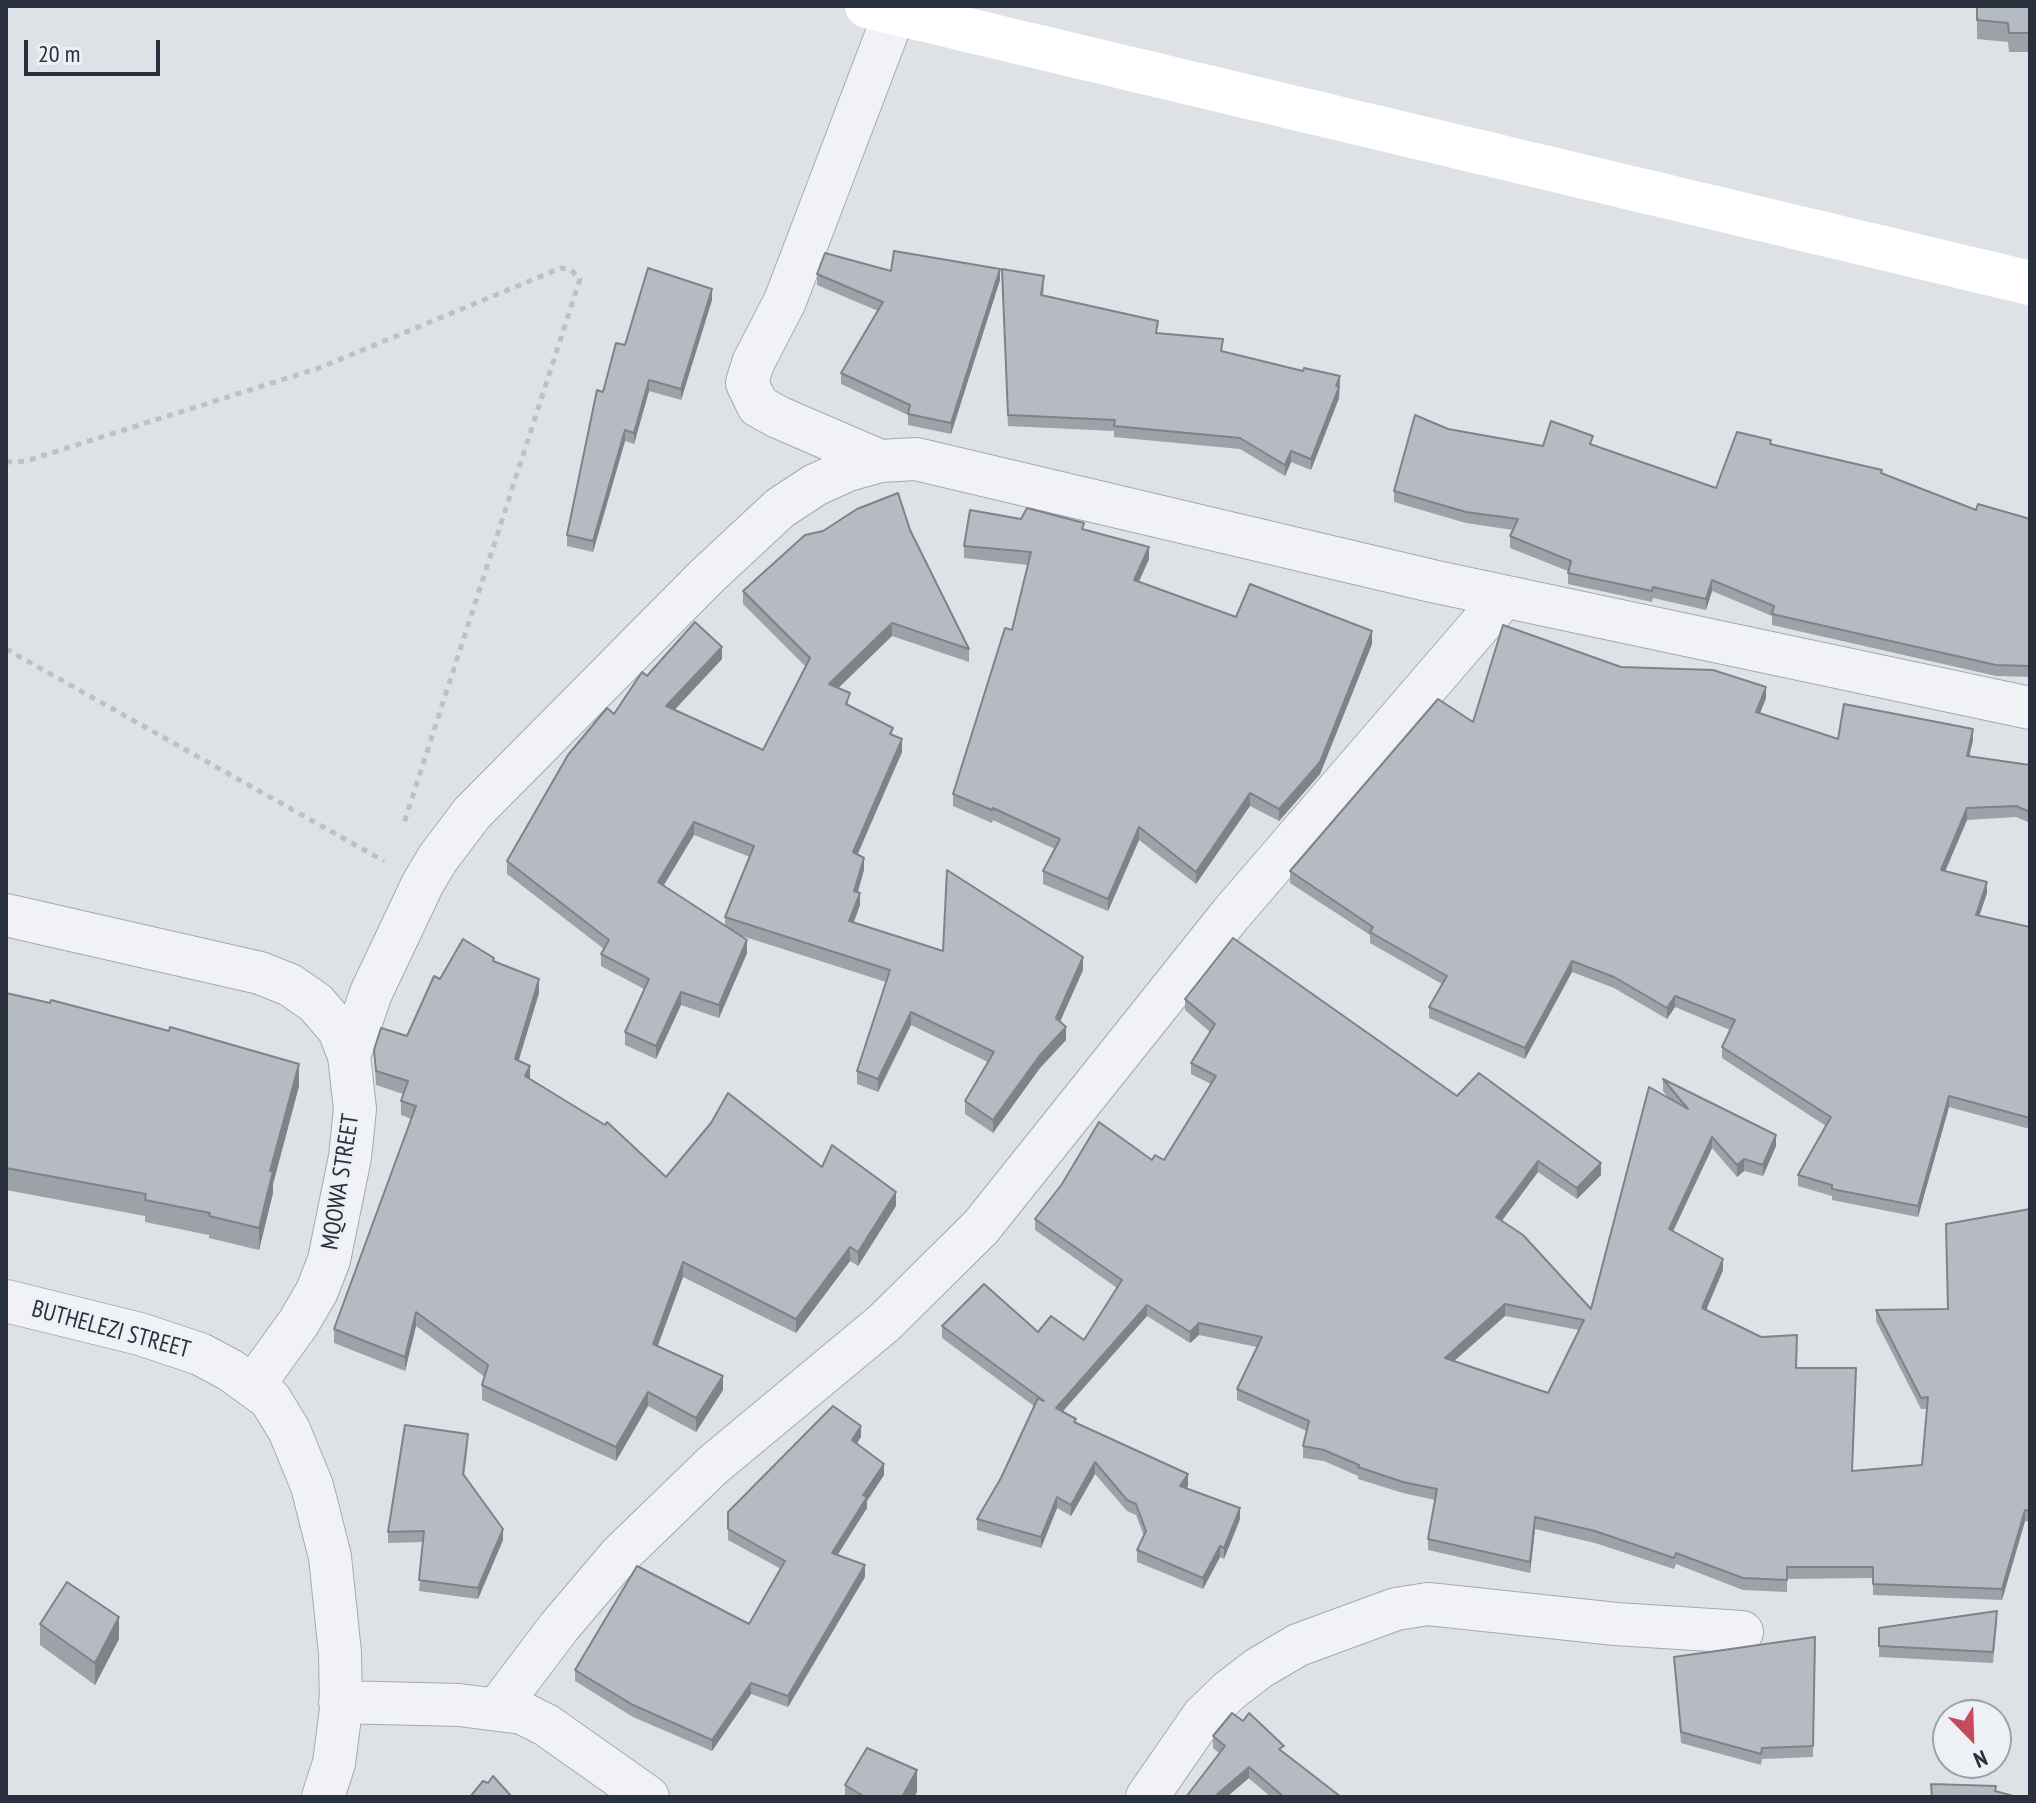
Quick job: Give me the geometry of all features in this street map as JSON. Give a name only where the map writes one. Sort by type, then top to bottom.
[{"type":"main road","points":[[881,9],[2030,283]]},
{"type":"street","points":[[880,461],[758,406],[747,383],[753,363],[785,301],[881,9]]},
{"type":"street","points":[[349,1056],[371,993],[423,883],[472,813],[707,576],[780,508],[815,485],[848,470],[880,461],[916,459],[1504,597],[2030,708]]},
{"type":"street","points":[[497,1709],[559,1627],[620,1555],[713,1465],[884,1323],[981,1227],[1231,914],[1504,597]]},
{"type":"street","name":"MQOWA STREET","points":[[6,915],[260,973],[290,985],[316,1003],[339,1030],[349,1056],[355,1109],[350,1157],[329,1260],[317,1291],[299,1322],[253,1386]]},
{"type":"street","name":"BUTHELEZI STREET","points":[[6,1301],[140,1334],[200,1354],[270,1399],[289,1430],[312,1486],[330,1557],[340,1653],[340,1702],[334,1763],[323,1797]]},
{"type":"street","points":[[1147,1797],[1203,1716],[1239,1683],[1298,1645],[1396,1609],[1428,1604],[1616,1624],[1742,1632]]},
{"type":"street","points":[[340,1702],[497,1709],[522,1713],[546,1725],[648,1797]]},
{"type":"path","points":[[6,462],[26,461],[319,368],[561,268],[571,270],[580,279],[401,835]]},
{"type":"path","points":[[6,649],[423,883]]},
{"type":"building","points":[[1977,6],[2030,6],[2030,33],[2009,33],[2008,23],[1977,20]]},
{"type":"building","points":[[894,251],[1000,269],[951,423],[908,414],[910,405],[841,373],[883,302],[817,274],[825,253],[891,271]]},
{"type":"building","points":[[648,268],[712,289],[681,389],[649,380],[634,433],[625,430],[593,541],[567,535],[597,390],[603,392],[616,343],[625,345]]},
{"type":"building","points":[[1002,269],[1044,276],[1041,295],[1158,321],[1156,333],[1223,339],[1221,351],[1303,371],[1304,368],[1340,376],[1336,386],[1339,387],[1311,459],[1291,451],[1285,465],[1240,438],[1114,426],[1115,420],[1008,415]]},
{"type":"building","points":[[1415,415],[1448,429],[1543,446],[1551,421],[1593,436],[1590,444],[1716,488],[1737,432],[1771,440],[1770,444],[1882,470],[1881,473],[1976,510],[1978,504],[2030,519],[2030,666],[1996,665],[1772,614],[1774,606],[1712,580],[1706,599],[1568,573],[1571,561],[1510,536],[1518,519],[1466,512],[1394,491]]},
{"type":"building","points":[[898,493],[910,530],[969,649],[892,623],[829,684],[850,693],[846,704],[893,728],[890,734],[902,739],[853,852],[864,858],[854,891],[860,893],[849,921],[943,951],[947,870],[1083,957],[1056,1018],[1066,1027],[1040,1055],[993,1120],[965,1101],[994,1052],[911,1012],[878,1079],[857,1071],[890,970],[725,917],[754,846],[694,822],[658,882],[747,940],[719,1005],[681,992],[656,1046],[625,1032],[649,979],[601,954],[609,940],[507,861],[568,755],[607,708],[614,714],[642,672],[647,676],[695,622],[722,647],[666,706],[763,750],[810,658],[743,591],[805,535],[823,531],[857,509]]},
{"type":"building","points":[[1027,508],[1084,523],[1082,529],[1149,547],[1134,580],[1236,617],[1250,584],[1372,631],[1320,762],[1279,809],[1250,793],[1196,872],[1139,827],[1108,899],[1043,871],[1060,839],[993,808],[953,794],[1005,628],[1012,630],[1031,552],[964,546],[970,510],[1021,519]]},
{"type":"building","points":[[1503,625],[1621,667],[1713,670],[1766,687],[1756,712],[1838,739],[1844,704],[1973,729],[1967,756],[2030,765],[2030,812],[2016,806],[1967,808],[1941,870],[1987,882],[1976,915],[2030,927],[2030,1118],[1949,1096],[1918,1206],[1832,1189],[1832,1185],[1798,1175],[1831,1117],[1722,1047],[1735,1020],[1675,996],[1667,1008],[1614,977],[1572,961],[1525,1048],[1429,1007],[1447,976],[1370,932],[1373,927],[1290,871],[1438,699],[1473,722]]},
{"type":"building","points":[[1233,938],[1457,1096],[1479,1073],[1601,1163],[1577,1188],[1538,1161],[1496,1217],[1523,1235],[1591,1309],[1649,1087],[1688,1109],[1663,1079],[1776,1135],[1763,1165],[1744,1159],[1737,1165],[1712,1137],[1669,1229],[1723,1259],[1702,1308],[1761,1337],[1797,1335],[1796,1368],[1856,1368],[1852,1471],[1922,1465],[1928,1397],[1921,1398],[1876,1310],[1948,1309],[1946,1224],[2030,1209],[2030,1511],[2025,1510],[2002,1589],[1873,1584],[1873,1567],[1787,1567],[1787,1580],[1743,1578],[1676,1553],[1674,1558],[1595,1531],[1535,1517],[1530,1562],[1428,1539],[1437,1489],[1403,1482],[1358,1467],[1324,1450],[1303,1446],[1309,1421],[1237,1389],[1262,1337],[1199,1323],[1190,1332],[1147,1305],[1056,1408],[1076,1419],[1074,1422],[1188,1474],[1180,1486],[1240,1508],[1224,1548],[1220,1546],[1203,1578],[1137,1550],[1146,1531],[1136,1504],[1127,1500],[1095,1462],[1071,1505],[1057,1497],[1041,1537],[977,1519],[1001,1478],[1038,1398],[1044,1401],[942,1326],[984,1284],[1038,1332],[1051,1316],[1084,1340],[1122,1280],[1035,1219],[1062,1184],[1099,1122],[1152,1160],[1155,1155],[1164,1160],[1216,1076],[1191,1063],[1215,1024],[1185,999]],"holes":[[[1505,1304],[1584,1320],[1548,1393],[1445,1358]]]},
{"type":"building","points":[[463,939],[494,958],[493,961],[539,979],[515,1059],[530,1066],[525,1076],[605,1125],[607,1122],[666,1177],[711,1123],[728,1093],[822,1167],[832,1145],[896,1192],[858,1252],[850,1247],[796,1319],[683,1262],[653,1344],[723,1376],[696,1418],[648,1392],[616,1447],[482,1385],[488,1365],[416,1312],[405,1357],[334,1329],[416,1106],[401,1101],[408,1081],[376,1071],[374,1050],[381,1028],[407,1036],[434,976],[440,979]]},
{"type":"building","points":[[6,993],[50,1003],[51,1000],[169,1031],[170,1027],[299,1064],[270,1171],[273,1171],[259,1228],[209,1216],[210,1213],[145,1200],[146,1194],[6,1168]]},
{"type":"building","points":[[833,1406],[861,1426],[852,1440],[884,1464],[863,1495],[867,1497],[832,1553],[865,1565],[788,1696],[751,1683],[712,1740],[633,1705],[575,1670],[637,1566],[749,1624],[785,1561],[728,1529],[728,1512]]},
{"type":"building","points":[[405,1425],[468,1434],[463,1474],[503,1529],[478,1588],[419,1580],[424,1531],[388,1532]]},
{"type":"building","points":[[67,1582],[119,1617],[95,1663],[40,1624]]},
{"type":"building","points":[[1997,1611],[1993,1652],[1879,1646],[1879,1628]]},
{"type":"building","points":[[1815,1637],[1813,1746],[1762,1748],[1761,1754],[1681,1732],[1674,1657]]},
{"type":"building","points":[[1232,1713],[1243,1721],[1249,1713],[1284,1746],[1279,1749],[1341,1797],[1284,1797],[1249,1767],[1214,1797],[1186,1797],[1225,1746],[1213,1736]]},
{"type":"building","points":[[867,1748],[917,1770],[902,1797],[865,1797],[845,1785]]},
{"type":"building","points":[[493,1776],[512,1797],[470,1797],[483,1781],[488,1783]]},
{"type":"building","points":[[1931,1784],[1996,1786],[1995,1791],[2017,1797],[1932,1797]]}]
